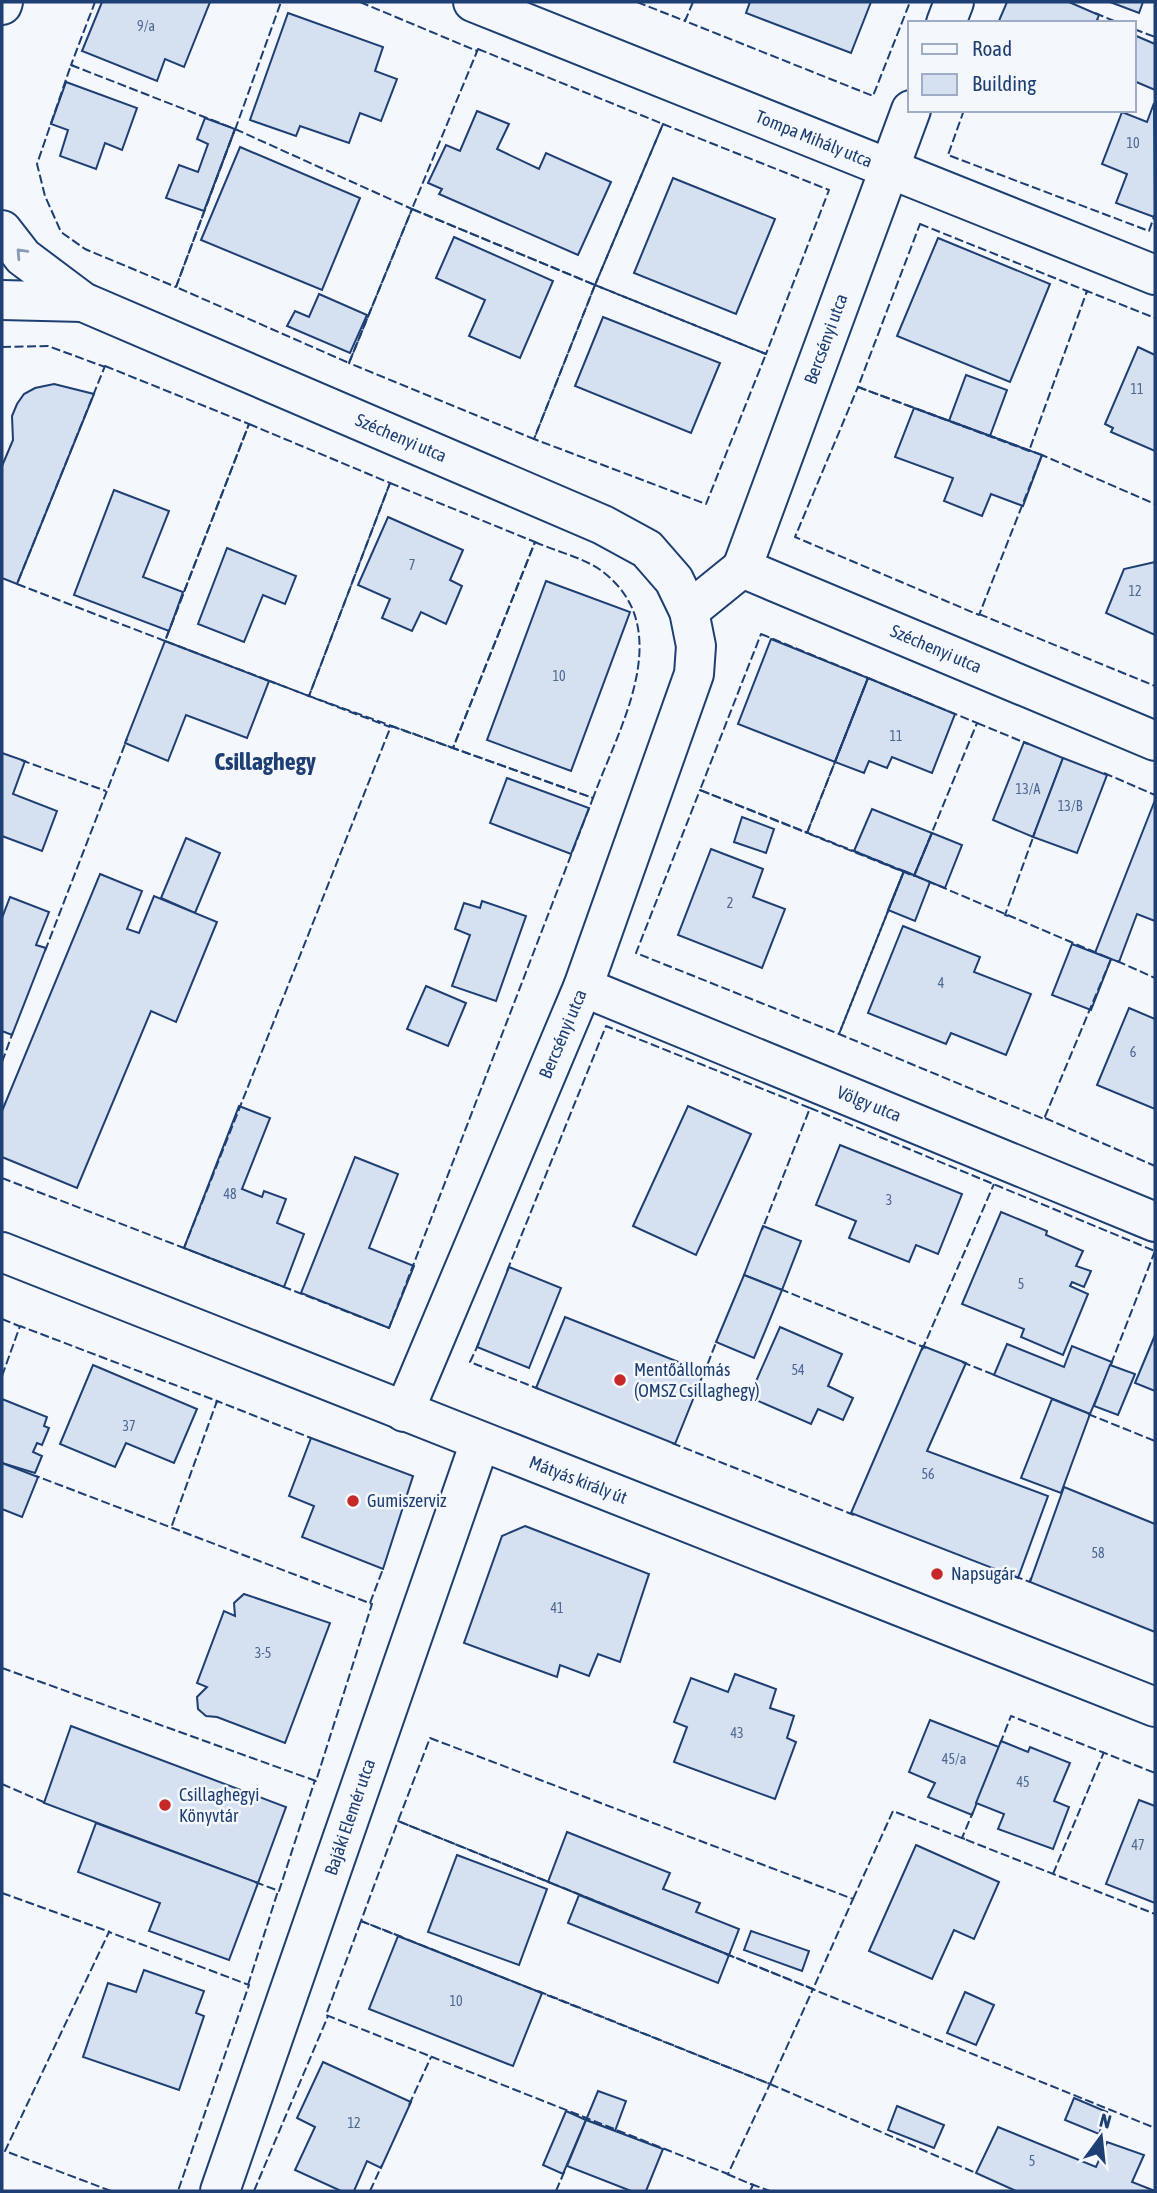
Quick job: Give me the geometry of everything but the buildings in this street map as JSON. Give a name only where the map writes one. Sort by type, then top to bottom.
[{"type":"street","name":"Tompa Mihály utca","points":[[473,2],[1155,275]]},
{"type":"street","points":[[947,21],[954,2]]},
{"type":"street","name":"Bercsényi utca","points":[[742,568],[910,112]]},
{"type":"street","name":"Széchenyi utca","points":[[2,230],[23,257],[83,302],[603,525],[647,549],[674,580],[692,629]]},
{"type":"street","name":"Széchenyi utca","points":[[2,300],[83,302]]},
{"type":"street","points":[[692,629],[742,568]]},
{"type":"street","name":"Széchenyi utca","points":[[742,568],[1155,741]]},
{"type":"street","name":"Bercsényi utca","points":[[404,1412],[583,987],[694,674],[692,629]]},
{"type":"street","name":"Völgy utca","points":[[583,987],[1155,1222]]},
{"type":"street","name":"Mátyás király út","points":[[2,1252],[1155,1707]]},
{"type":"street","name":"Bajáki Elemér utca","points":[[220,2191],[480,1442]]},
{"type":"fence","points":[[74,66],[71,65],[95,2]]},
{"type":"fence","points":[[235,130],[281,2]]},
{"type":"fence","points":[[360,2],[477,51]]},
{"type":"fence","points":[[637,2],[685,21],[686,18]]},
{"type":"fence","points":[[693,2],[685,21],[873,96],[910,2]]},
{"type":"fence","points":[[1095,13],[1114,21]]},
{"type":"fence","points":[[1136,30],[1155,37]]},
{"type":"fence","points":[[478,49],[663,124],[595,285],[412,209],[478,49]]},
{"type":"fence","points":[[71,65],[235,129],[176,287],[85,249],[61,232],[45,196],[37,164],[71,65]]},
{"type":"fence","points":[[963,112],[948,155],[1149,231],[1155,214]]},
{"type":"fence","points":[[663,124],[829,190],[766,354],[595,285],[663,124]]},
{"type":"fence","points":[[235,129],[412,209],[349,363],[176,287],[235,129]]},
{"type":"fence","points":[[412,209],[595,285],[534,439],[349,363],[412,209]]},
{"type":"fence","points":[[920,224],[1087,291],[1029,451],[858,387],[920,224]]},
{"type":"fence","points":[[595,285],[766,354],[706,504],[534,439],[595,285]]},
{"type":"fence","points":[[1086,294],[1087,291],[1155,318]]},
{"type":"fence","points":[[2,347],[48,346],[105,367]]},
{"type":"fence","points":[[105,366],[249,424],[165,641],[17,584],[105,366]]},
{"type":"fence","points":[[858,387],[1042,455],[979,615],[795,537],[858,387]]},
{"type":"fence","points":[[249,424],[390,483],[309,696],[165,641],[249,424]]},
{"type":"fence","points":[[1041,458],[1042,455],[1155,504]]},
{"type":"fence","points":[[390,483],[535,542],[453,748],[309,696],[390,483]]},
{"type":"fence","points":[[535,542],[599,569],[623,592],[636,619],[640,648],[636,678],[628,709],[593,798],[453,748],[535,542]]},
{"type":"fence","points":[[979,614],[1155,686]]},
{"type":"fence","points":[[761,634],[868,678],[807,833],[700,790],[761,634]]},
{"type":"fence","points":[[868,678],[977,723],[914,876],[807,833],[868,678]]},
{"type":"fence","points":[[267,680],[390,727]]},
{"type":"fence","points":[[977,723],[1028,744]]},
{"type":"fence","points":[[391,726],[593,798],[389,1328],[184,1248],[391,726]]},
{"type":"fence","points":[[45,951],[127,739]]},
{"type":"fence","points":[[21,760],[106,791]]},
{"type":"fence","points":[[1104,773],[1155,795]]},
{"type":"fence","points":[[700,790],[904,871],[839,1034],[636,953],[700,790]]},
{"type":"fence","points":[[1008,916],[1005,915],[1035,832]]},
{"type":"fence","points":[[904,871],[1111,959],[1044,1119],[839,1034],[904,871]]},
{"type":"fence","points":[[1117,961],[1155,978]]},
{"type":"fence","points":[[507,1271],[606,1026],[810,1108],[762,1230]]},
{"type":"fence","points":[[2,1062],[13,1032]]},
{"type":"fence","points":[[810,1108],[1155,1251]]},
{"type":"fence","points":[[1045,1118],[1155,1166]]},
{"type":"fence","points":[[2,1178],[184,1248]]},
{"type":"fence","points":[[922,1350],[994,1184]]},
{"type":"fence","points":[[1111,1364],[1155,1251]]},
{"type":"fence","points":[[780,1289],[926,1348]]},
{"type":"fence","points":[[2,1319],[19,1326]]},
{"type":"fence","points":[[2,1376],[20,1326],[217,1401],[171,1528]]},
{"type":"fence","points":[[703,1376],[717,1340]]},
{"type":"fence","points":[[479,1343],[470,1362],[539,1389]]},
{"type":"fence","points":[[962,1362],[997,1376]]},
{"type":"fence","points":[[216,1404],[217,1401],[311,1438]]},
{"type":"fence","points":[[1088,1414],[1155,1441]]},
{"type":"fence","points":[[672,1443],[854,1515]]},
{"type":"fence","points":[[2,1668],[316,1781],[372,1604],[36,1476]]},
{"type":"fence","points":[[370,1603],[383,1569]]},
{"type":"fence","points":[[1014,1576],[1030,1582],[1031,1577]]},
{"type":"fence","points":[[1000,1744],[1011,1716],[1155,1773]]},
{"type":"fence","points":[[430,1738],[853,1899],[813,1989],[398,1821],[430,1738]]},
{"type":"fence","points":[[1053,1874],[1104,1752]]},
{"type":"fence","points":[[255,1882],[279,1891],[315,1780]]},
{"type":"fence","points":[[2,1784],[48,1804]]},
{"type":"fence","points":[[853,1899],[893,1811],[1155,1914]]},
{"type":"fence","points":[[965,1839],[962,1838],[973,1812]]},
{"type":"fence","points":[[402,1937],[361,1921],[398,1821],[551,1883]]},
{"type":"fence","points":[[248,1985],[278,1891]]},
{"type":"fence","points":[[2,1893],[110,1932]]},
{"type":"fence","points":[[361,1921],[770,2084],[728,2174],[326,2015],[361,1921]]},
{"type":"fence","points":[[111,2191],[5,2151],[109,1932],[249,1985],[178,2191]]},
{"type":"fence","points":[[726,1954],[1155,2128]]},
{"type":"fence","points":[[538,1991],[770,2084],[813,1989]]},
{"type":"fence","points":[[254,2191],[328,2016]]},
{"type":"fence","points":[[409,2105],[431,2057]]},
{"type":"fence","points":[[770,2084],[976,2173]]},
{"type":"fence","points":[[370,2191],[382,2165]]},
{"type":"fence","points":[[556,2191],[565,2170]]},
{"type":"fence","points":[[727,2174],[753,2185],[750,2191]]},
{"type":"fence","points":[[751,2184],[770,2191]]},
{"type":"place","name":"Mentőállomás (OMSZ Csillaghegy)","points":[[620,1380]]},
{"type":"place","name":"Gumiszerviz","points":[[353,1501]]},
{"type":"place","name":"Napsugár","points":[[937,1574]]},
{"type":"place","name":"Csillaghegyi Könyvtár","points":[[165,1805]]},
{"type":"district","name":"Csillaghegy","points":[[265,762]]}]
